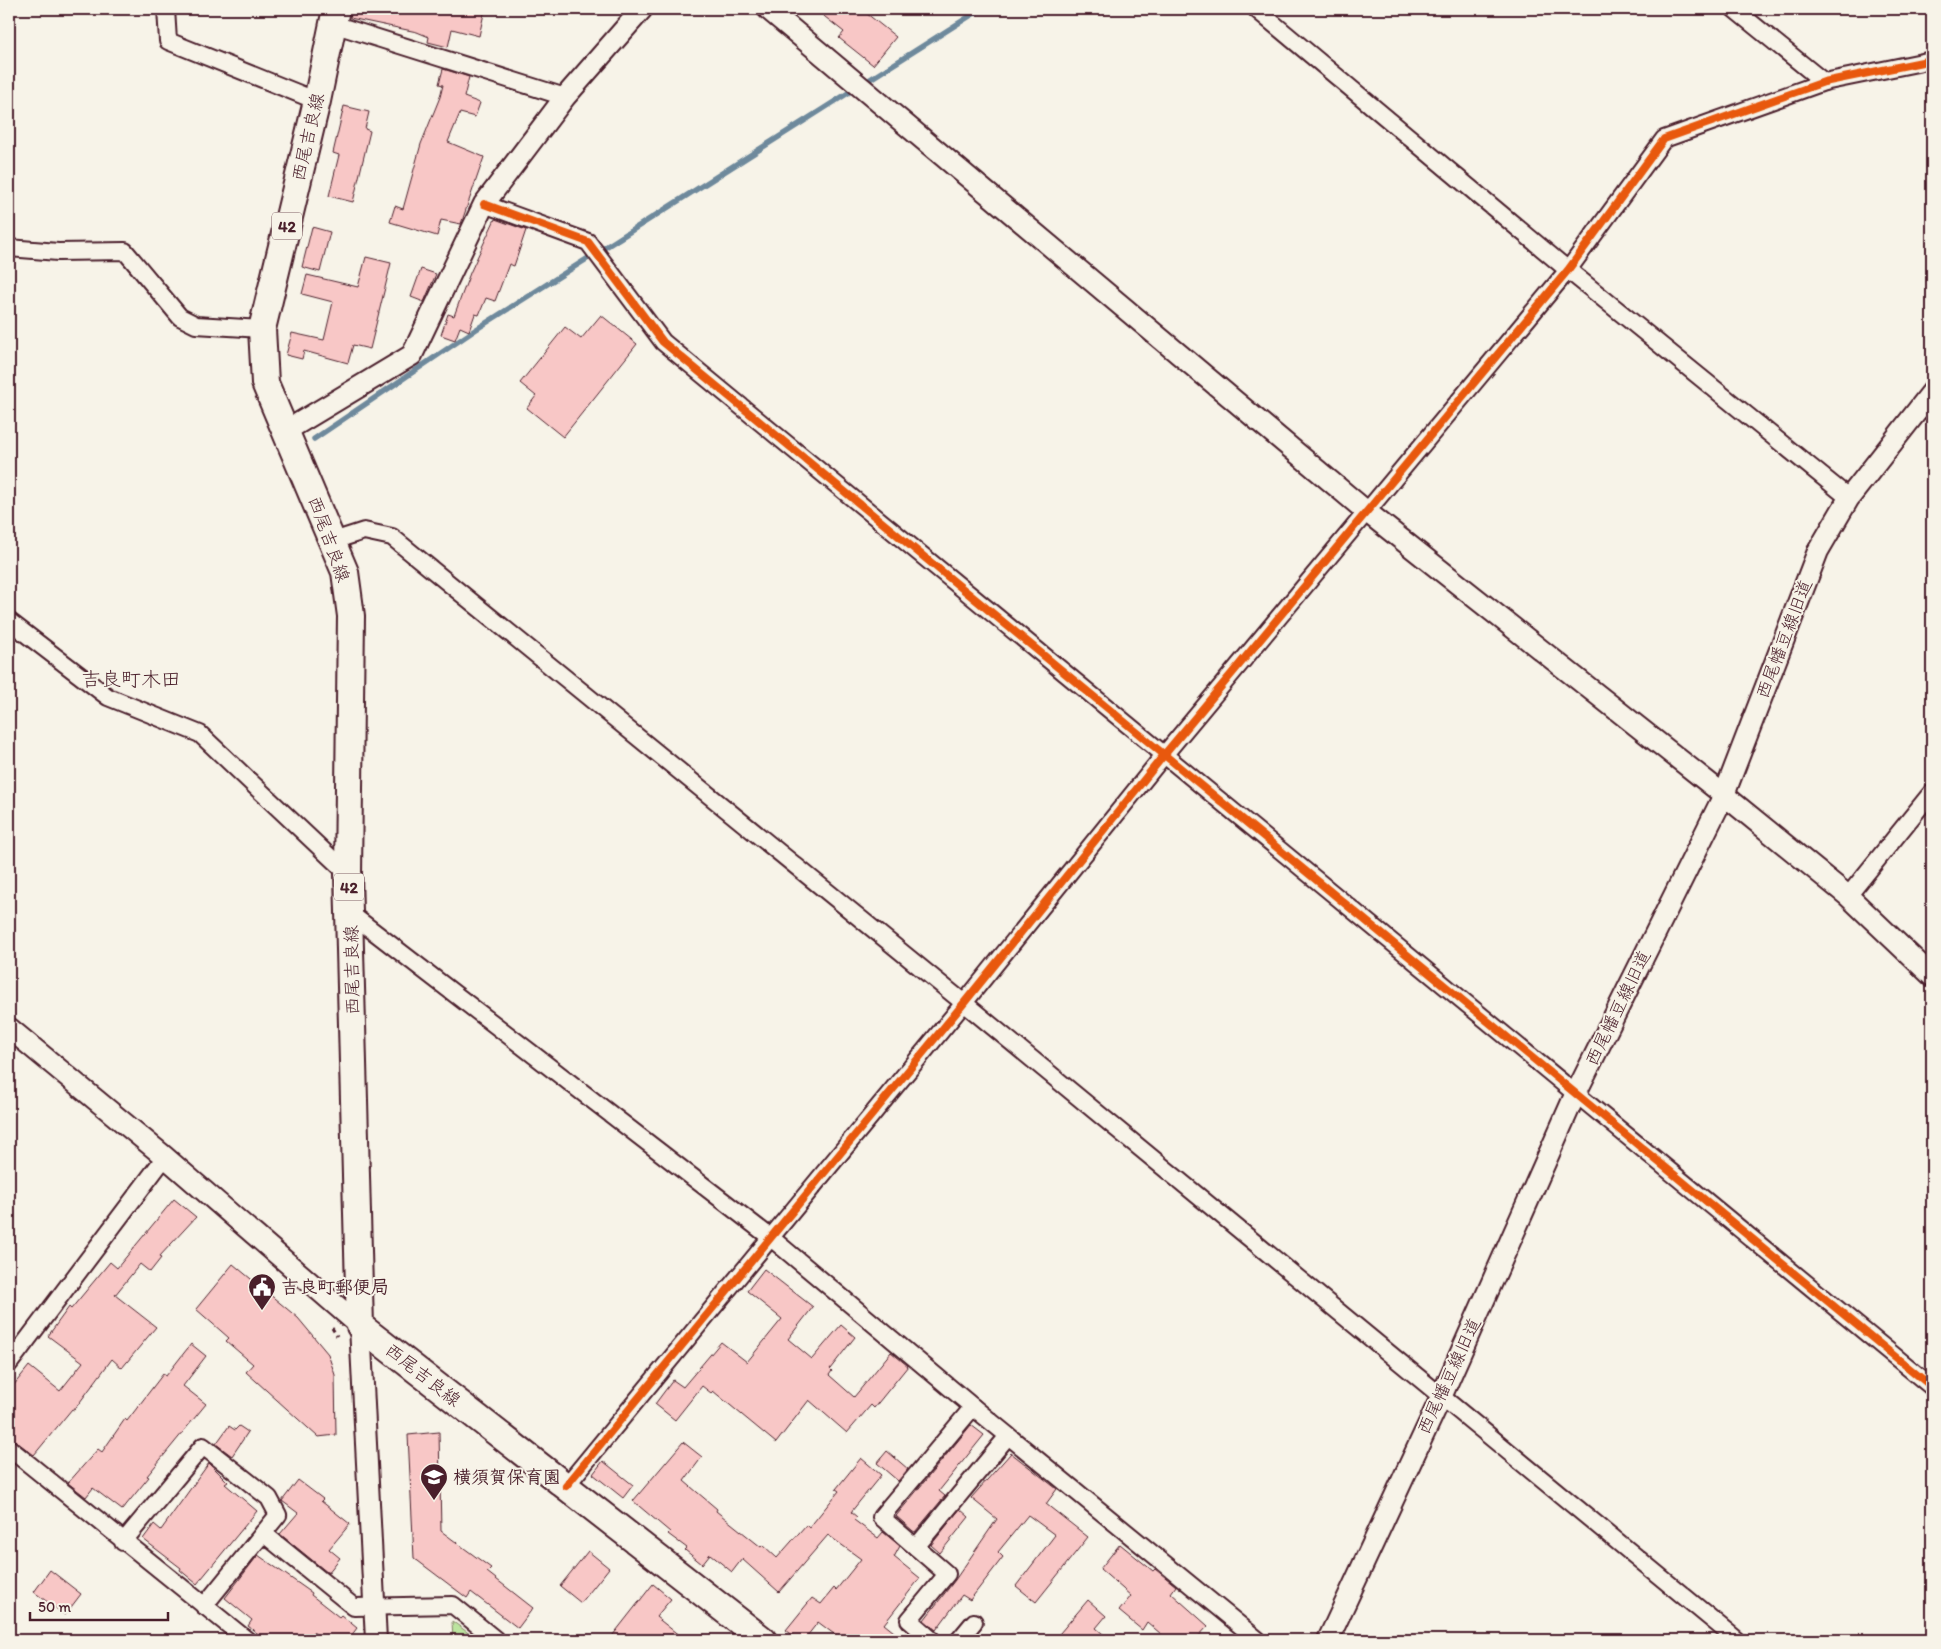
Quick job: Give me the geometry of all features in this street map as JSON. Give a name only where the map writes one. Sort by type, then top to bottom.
[{"type":"main road","name":"西尾吉良線","points":[[334,17],[317,101],[262,329],[265,383],[345,572],[351,616],[348,874],[351,914],[360,1326],[763,1640]]},
{"type":"street","points":[[166,9],[168,41],[317,101]]},
{"type":"street","points":[[290,444],[412,355],[484,204],[565,97],[642,9]]},
{"type":"street","points":[[768,9],[1367,512],[1724,795],[1848,896],[1932,976]]},
{"type":"street","points":[[1256,9],[1568,270],[1849,498]]},
{"type":"street","points":[[1734,9],[1824,82]]},
{"type":"street","points":[[334,17],[565,97]]},
{"type":"street","points":[[566,1486],[964,1003],[1164,755],[1568,270],[1664,139],[1824,82],[1932,60]]},
{"type":"street","points":[[484,204],[589,243],[663,342],[1932,1387]]},
{"type":"street","points":[[9,248],[58,252],[126,251],[180,318],[196,325],[262,329]]},
{"type":"street","name":"西尾幡豆線旧道","points":[[1328,1640],[1442,1394],[1576,1095],[1724,795],[1818,551],[1849,498],[1932,392]]},
{"type":"street","points":[[333,541],[364,531],[392,537],[1442,1394],[1737,1640]]},
{"type":"street","points":[[9,621],[108,697],[200,734],[348,874]]},
{"type":"street","points":[[1848,896],[1932,792]]},
{"type":"street","points":[[351,914],[770,1237],[1008,1436],[1258,1640]]},
{"type":"street","points":[[9,1028],[165,1157],[360,1326],[376,1640]]},
{"type":"street","points":[[9,1364],[165,1157]]},
{"type":"street","points":[[932,1640],[909,1620],[947,1574],[882,1517],[973,1407]]},
{"type":"street","points":[[916,1547],[1008,1436]]},
{"type":"street","points":[[123,1542],[203,1446],[269,1498],[278,1515],[204,1606]]},
{"type":"street","points":[[9,1448],[123,1542],[247,1640]]},
{"type":"street","points":[[263,1533],[354,1607],[374,1605],[453,1605],[496,1640]]},
{"type":"street","points":[[959,1640],[974,1622]]},
{"type":"green space","points":[[452,1621],[478,1640],[453,1640]]},
{"type":"building","points":[[351,9],[485,9],[479,36],[452,29],[448,47],[428,42],[429,37],[417,32],[350,18]]},
{"type":"building","points":[[815,9],[861,9],[896,37],[873,65],[839,38],[844,32]]},
{"type":"building","points":[[443,69],[469,77],[464,97],[480,103],[475,117],[460,113],[448,142],[484,157],[461,224],[441,220],[437,236],[390,222],[395,206],[403,209],[421,144],[440,97],[443,85],[439,84]]},
{"type":"building","points":[[344,106],[369,112],[365,129],[370,131],[353,202],[329,196],[339,155],[333,153]]},
{"type":"building","points":[[495,219],[526,230],[514,266],[509,264],[495,301],[486,298],[479,315],[475,314],[469,331],[460,327],[455,340],[441,335],[448,314],[454,316],[470,273]]},
{"type":"building","points":[[312,227],[330,232],[320,272],[302,267]]},
{"type":"building","points":[[366,257],[391,263],[370,349],[353,345],[348,363],[304,351],[302,359],[286,355],[292,333],[324,340],[333,302],[302,294],[307,275],[358,287]]},
{"type":"building","points":[[421,269],[436,274],[424,302],[411,297]]},
{"type":"building","points":[[601,315],[637,344],[563,437],[527,408],[536,396],[520,383],[565,327],[581,339]]},
{"type":"building","points":[[174,1199],[196,1217],[159,1257],[161,1258],[150,1272],[140,1264],[115,1295],[156,1327],[122,1368],[112,1359],[74,1410],[72,1409],[34,1455],[9,1436],[9,1391],[29,1366],[60,1391],[83,1362],[48,1336],[69,1307],[71,1309],[110,1262],[117,1268]]},
{"type":"building","points":[[233,1264],[298,1318],[328,1354],[335,1375],[336,1435],[318,1437],[246,1372],[253,1364],[226,1341],[229,1338],[196,1309]]},
{"type":"building","points":[[764,1269],[813,1307],[788,1339],[812,1359],[841,1325],[855,1337],[830,1369],[832,1371],[829,1375],[854,1397],[891,1352],[908,1366],[874,1408],[871,1405],[847,1433],[809,1400],[776,1443],[713,1391],[711,1393],[702,1386],[675,1420],[655,1404],[673,1380],[683,1387],[721,1342],[747,1362],[782,1319],[747,1291]]},
{"type":"building","points":[[191,1344],[206,1356],[183,1386],[206,1404],[147,1476],[149,1477],[122,1510],[93,1488],[86,1497],[68,1483],[98,1449],[102,1452],[125,1419],[127,1421],[163,1374],[166,1376]]},
{"type":"building","points":[[971,1425],[984,1435],[939,1491],[945,1496],[915,1532],[913,1531],[896,1516]]},
{"type":"building","points":[[229,1426],[235,1430],[239,1426],[248,1432],[232,1456],[216,1444]]},
{"type":"building","points":[[439,1432],[441,1531],[491,1568],[487,1572],[533,1608],[518,1628],[471,1592],[467,1598],[414,1558],[408,1435]]},
{"type":"building","points":[[683,1442],[702,1457],[684,1481],[717,1509],[716,1511],[761,1547],[763,1545],[777,1558],[806,1525],[809,1528],[839,1491],[836,1489],[861,1458],[881,1475],[851,1512],[857,1517],[854,1520],[878,1538],[883,1532],[900,1546],[894,1557],[920,1578],[884,1624],[904,1640],[842,1640],[818,1622],[804,1640],[799,1640],[786,1630],[812,1598],[821,1604],[834,1588],[836,1590],[861,1559],[828,1535],[779,1592],[742,1559],[732,1572],[710,1554],[702,1564],[685,1550],[687,1548],[668,1534],[670,1532],[633,1501]]},
{"type":"building","points":[[887,1451],[908,1469],[898,1481],[877,1463]]},
{"type":"building","points":[[1011,1453],[1057,1489],[1046,1504],[1088,1537],[1036,1602],[1016,1586],[1055,1535],[1028,1515],[998,1552],[1003,1557],[970,1600],[962,1595],[936,1630],[924,1620],[955,1580],[997,1519],[971,1498]]},
{"type":"building","points":[[603,1461],[633,1485],[623,1498],[593,1474]]},
{"type":"building","points":[[209,1463],[228,1482],[225,1484],[257,1511],[197,1584],[180,1570],[181,1568],[143,1539],[154,1524],[161,1530]]},
{"type":"building","points":[[298,1480],[323,1499],[321,1501],[350,1524],[329,1549],[340,1558],[328,1573],[280,1534],[298,1513],[282,1501]]},
{"type":"building","points":[[960,1509],[969,1517],[940,1553],[931,1545]]},
{"type":"building","points":[[1120,1544],[1153,1571],[1155,1569],[1176,1586],[1171,1593],[1208,1626],[1195,1640],[1168,1640],[1147,1622],[1142,1630],[1119,1611],[1131,1596],[1100,1569]]},
{"type":"building","points":[[588,1551],[609,1568],[581,1603],[560,1586]]},
{"type":"building","points":[[258,1555],[312,1593],[311,1595],[339,1617],[341,1615],[357,1628],[348,1640],[324,1640],[313,1632],[306,1640],[266,1640],[248,1626],[252,1620],[225,1598]]},
{"type":"building","points":[[50,1570],[81,1594],[65,1615],[34,1592]]},
{"type":"building","points":[[653,1584],[671,1599],[656,1617],[685,1640],[609,1640]]},
{"type":"building","points":[[1088,1600],[1106,1616],[1096,1628],[1110,1640],[1054,1640]]},
{"type":"waterway","points":[[864,83],[981,9]]},
{"type":"waterway","points":[[314,439],[475,330],[856,88]]},
{"type":"cycle path","points":[[566,1486],[964,1003],[1164,755],[1568,270],[1664,139],[1824,82],[1932,60]]},
{"type":"cycle path","points":[[484,204],[588,242],[663,342],[1932,1387]]},
{"type":"place","name":"吉良町郵便局","points":[[262,1311]]},
{"type":"place","name":"横須賀保育園","points":[[434,1501]]},
{"type":"district","name":"吉良町木田","points":[[131,679]]}]
